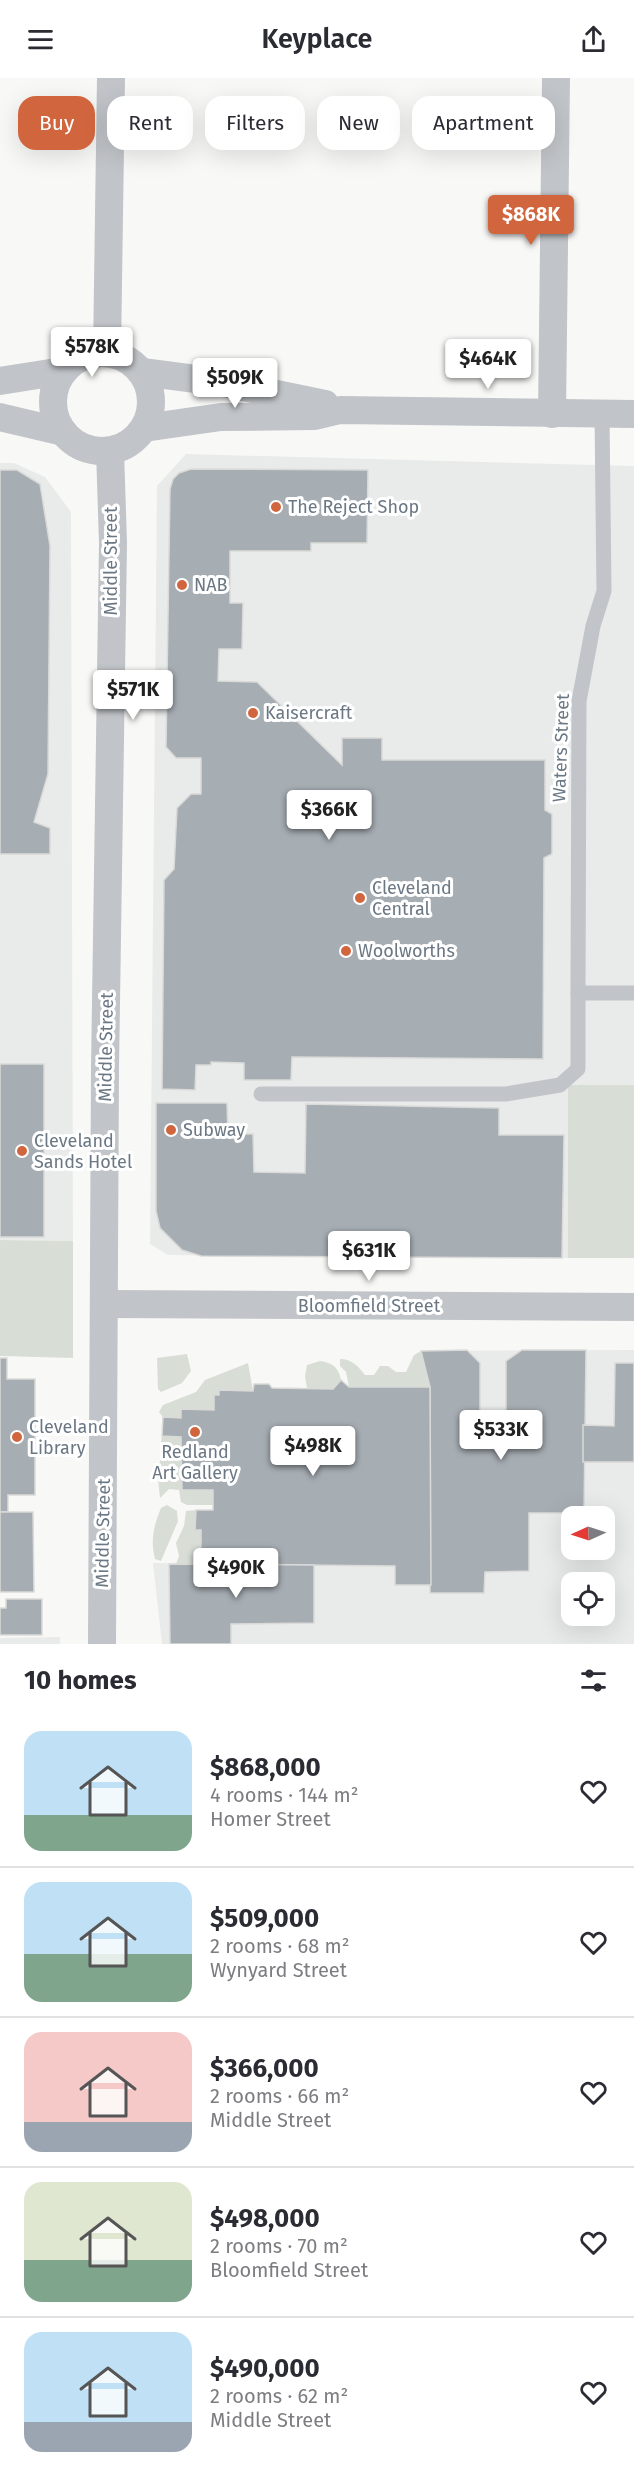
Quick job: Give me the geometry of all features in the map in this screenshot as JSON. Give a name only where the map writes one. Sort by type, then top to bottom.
[{"type":"street","points":[[107,352],[111,78]]},
{"type":"street","points":[[552,414],[556,78]]},
{"type":"street","points":[[0,417],[63,432],[84,448],[110,451],[123,447],[144,428],[152,399],[149,385],[142,372],[121,355],[107,352],[90,353],[75,360],[63,371],[55,386],[53,402],[55,417],[63,432]]},
{"type":"street","points":[[0,381],[63,371]]},
{"type":"street","points":[[142,372],[219,382],[329,405],[340,411]]},
{"type":"street","points":[[144,428],[221,417],[315,416],[340,411],[634,414]]},
{"type":"street","name":"Middle Street","points":[[102,1644],[113,543],[110,451]]},
{"type":"street","name":"Bloomfield Street","points":[[105,1304],[634,1307]]},
{"type":"lane","name":"Waters Street","points":[[261,1094],[506,1094],[560,1085],[578,1069],[579,701],[593,626],[604,591],[602,414]]},
{"type":"lane","points":[[578,993],[634,993]]},
{"type":"shaded area","points":[[186,454],[634,466],[634,1085],[568,1085],[568,1258],[168,1255],[150,1244],[157,486]]},
{"type":"shaded area","points":[[0,463],[14,463],[45,477],[71,512],[73,1241],[0,1240]]},
{"type":"shaded area","points":[[568,1085],[634,1085],[634,1258],[568,1258]]},
{"type":"shaded area","points":[[0,1240],[73,1241],[73,1358],[0,1356]]},
{"type":"shaded area","points":[[634,1350],[634,1644],[162,1644],[153,1563],[395,1566],[395,1585],[431,1585],[421,1351]]},
{"type":"shaded area","points":[[421,1351],[430,1387],[349,1387],[346,1372],[340,1366],[340,1359],[344,1359],[354,1364],[365,1375],[374,1375],[380,1366],[388,1366],[396,1372],[406,1372],[414,1355]]},
{"type":"shaded area","points":[[187,1354],[191,1371],[182,1383],[161,1392],[158,1389],[157,1358]]},
{"type":"shaded area","points":[[320,1361],[334,1366],[341,1380],[333,1389],[307,1389],[305,1376],[307,1365]]},
{"type":"shaded area","points":[[248,1363],[253,1391],[220,1390],[219,1395],[214,1395],[214,1410],[182,1409],[181,1418],[163,1417],[159,1412],[163,1405],[196,1392],[205,1380]]},
{"type":"shaded area","points":[[162,1436],[181,1437],[182,1490],[213,1490],[213,1505],[187,1505],[181,1502],[179,1490],[169,1489],[160,1498],[157,1469],[165,1449],[161,1442]]},
{"type":"shaded area","points":[[167,1505],[177,1511],[178,1521],[161,1561],[155,1559],[154,1533],[161,1508]]},
{"type":"shaded area","points":[[196,1510],[195,1530],[201,1530],[201,1564],[176,1564],[179,1556],[176,1543],[184,1526],[186,1511]]},
{"type":"shaded area","points":[[60,1637],[60,1644],[0,1644],[0,1638]]},
{"type":"building","points":[[191,469],[368,470],[367,543],[311,543],[311,551],[230,551],[230,603],[243,603],[242,649],[219,649],[218,681],[257,682],[342,765],[342,738],[382,738],[382,760],[545,760],[545,810],[552,814],[552,854],[544,858],[543,1059],[292,1057],[291,1080],[244,1080],[244,1063],[211,1062],[211,1065],[196,1065],[195,1090],[162,1089],[164,880],[174,869],[177,808],[191,794],[201,794],[201,758],[176,758],[166,747],[170,489],[173,479],[179,473]]},
{"type":"building","points":[[0,470],[17,470],[40,484],[50,546],[48,774],[34,822],[50,828],[50,854],[0,854]]},
{"type":"building","name":"Cleveland Sands Hotel","points":[[0,1064],[44,1064],[44,1237],[0,1237]]},
{"type":"building","points":[[156,1103],[227,1103],[228,1134],[253,1134],[254,1172],[305,1173],[306,1104],[499,1108],[499,1135],[564,1135],[562,1258],[201,1256],[182,1250],[160,1228],[156,1211]]},
{"type":"building","points":[[467,1350],[480,1363],[480,1419],[506,1418],[506,1361],[522,1350],[586,1350],[584,1506],[561,1506],[561,1513],[529,1513],[529,1571],[485,1572],[484,1593],[430,1593],[430,1387],[421,1351]]},
{"type":"building","name":"Cleveland Library","points":[[0,1358],[7,1358],[7,1379],[35,1379],[35,1495],[8,1495],[8,1512],[0,1512]]},
{"type":"building","points":[[615,1363],[634,1363],[634,1462],[583,1462],[583,1425],[614,1426]]},
{"type":"building","points":[[341,1380],[349,1387],[430,1387],[431,1585],[395,1585],[395,1566],[201,1564],[201,1530],[195,1530],[196,1510],[213,1510],[213,1490],[182,1490],[181,1437],[162,1436],[163,1417],[181,1418],[181,1409],[214,1410],[214,1395],[219,1395],[219,1390],[253,1391],[254,1384],[269,1384],[272,1388],[333,1389]]},
{"type":"building","points":[[0,1512],[33,1512],[34,1592],[0,1592]]},
{"type":"building","points":[[169,1564],[314,1565],[314,1623],[231,1624],[231,1644],[170,1644]]},
{"type":"building","points":[[6,1599],[42,1599],[42,1635],[0,1635],[0,1608],[6,1608]]},
{"type":"place","name":"The Reject Shop","points":[[276,507]]},
{"type":"place","name":"NAB","points":[[182,585]]},
{"type":"place","name":"Kaisercraft","points":[[253,713]]},
{"type":"place","name":"Cleveland Central","points":[[360,898]]},
{"type":"place","name":"Woolworths","points":[[346,951]]},
{"type":"place","name":"Subway","points":[[171,1130]]},
{"type":"place","name":"Cleveland Sands Hotel","points":[[22,1151]]},
{"type":"place","name":"Redland Art Gallery","points":[[195,1432]]},
{"type":"place","name":"Cleveland Library","points":[[17,1437]]}]
